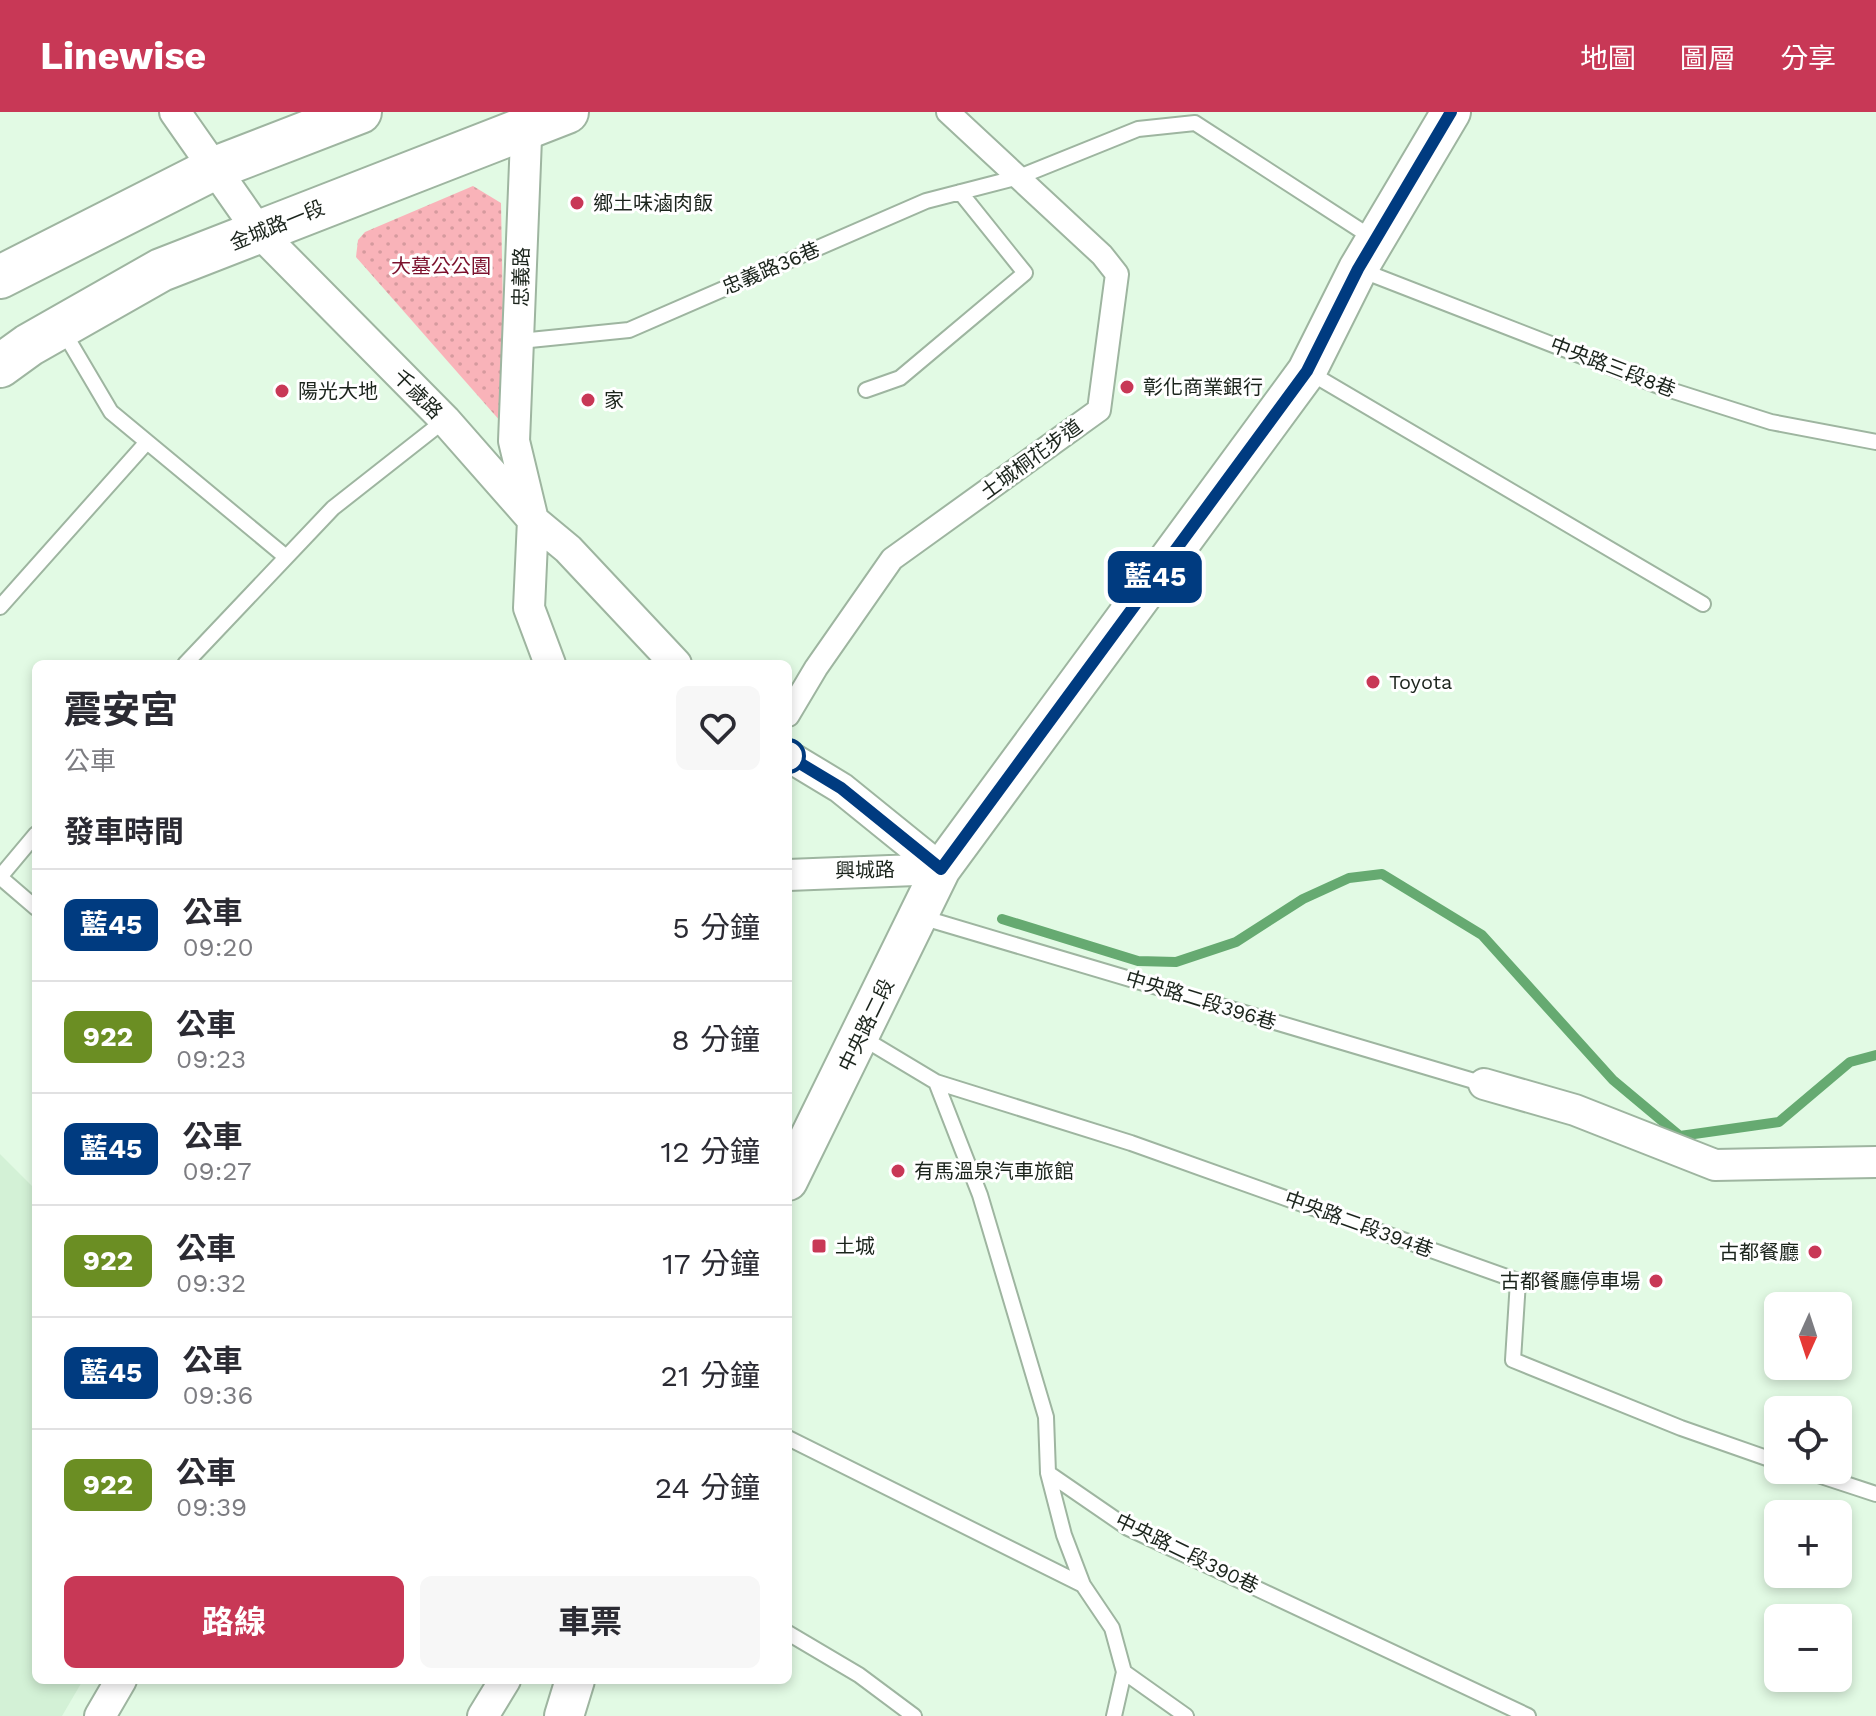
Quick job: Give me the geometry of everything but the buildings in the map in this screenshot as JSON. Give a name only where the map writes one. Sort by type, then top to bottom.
[{"type":"main road","points":[[0,277],[215,168],[360,112]]},
{"type":"main road","name":"金城路一段","points":[[0,366],[61,326],[161,270],[526,121],[567,112]]},
{"type":"street","name":"千歲路","points":[[175,112],[259,232],[445,420],[533,520],[568,549],[672,660]]},
{"type":"street","name":"土城桐花步道","points":[[792,708],[816,668],[892,559],[1099,410],[1117,274],[1102,255],[948,112]]},
{"type":"street","name":"中央路二段","points":[[792,1173],[941,869],[1307,371],[1366,254],[1451,112]]},
{"type":"street","name":"忠義路","points":[[526,121],[514,441],[533,520],[529,608],[548,660]]},
{"type":"street","points":[[445,420],[514,441]]},
{"type":"street","points":[[792,758],[841,788],[941,869]]},
{"type":"street","name":"興城路","points":[[792,875],[941,869]]},
{"type":"street","points":[[1484,1084],[1575,1110],[1715,1165],[1876,1162]]},
{"type":"street","points":[[100,1716],[119,1684]]},
{"type":"street","points":[[483,1716],[503,1684]]},
{"type":"street","points":[[564,1716],[574,1684]]},
{"type":"lane","name":"中央路三段8巷","points":[[1019,177],[1138,129],[1195,123],[1366,254],[1664,388],[1771,422],[1876,442]]},
{"type":"lane","name":"忠義路36巷","points":[[520,341],[629,330],[926,201],[1019,177]]},
{"type":"lane","points":[[866,390],[900,378],[1025,273],[960,192]]},
{"type":"lane","points":[[61,326],[111,412],[286,557]]},
{"type":"lane","points":[[1307,371],[1703,604]]},
{"type":"lane","points":[[189,660],[333,508],[445,420]]},
{"type":"lane","points":[[0,607],[147,442]]},
{"type":"lane","points":[[32,839],[0,877],[32,905]]},
{"type":"lane","name":"中央路二段396巷","points":[[919,916],[1484,1084]]},
{"type":"lane","name":"中央路二段394巷","points":[[861,1037],[936,1082],[1131,1143],[1518,1281],[1513,1360],[1681,1428],[1764,1457]]},
{"type":"lane","points":[[936,1082],[980,1195],[1046,1417],[1048,1473],[1064,1535],[1083,1585],[1112,1628],[1124,1672],[1114,1716]]},
{"type":"lane","points":[[792,1440],[1083,1585]]},
{"type":"lane","name":"中央路二段390巷","points":[[1048,1473],[1128,1528],[1528,1716]]},
{"type":"lane","points":[[1846,1484],[1876,1494]]},
{"type":"lane","points":[[792,1635],[859,1675],[914,1716]]},
{"type":"lane","points":[[1124,1672],[1186,1716]]},
{"type":"shaded area","points":[[0,1154],[32,1186],[32,1684],[81,1684],[62,1716],[0,1716]]},
{"type":"green space","name":"大墓公公園","points":[[473,186],[501,203],[505,422],[501,422],[356,257],[358,240],[365,232]]},
{"type":"waterway","points":[[1002,919],[1138,961],[1176,962],[1236,942],[1303,899],[1349,878],[1382,874],[1482,935],[1613,1080],[1680,1136],[1779,1122],[1850,1062],[1876,1055]]},
{"type":"bus line","name":"藍45","points":[[792,758],[841,788],[941,869],[1307,371],[1358,269],[1451,112]]},
{"type":"place","name":"鄉土味滷肉飯","points":[[577,203]]},
{"type":"place","name":"彰化商業銀行","points":[[1127,387]]},
{"type":"place","name":"陽光大地","points":[[282,391]]},
{"type":"place","name":"家","points":[[588,400]]},
{"type":"place","name":"Toyota","points":[[1373,682]]},
{"type":"place","name":"有馬溫泉汽車旅館","points":[[898,1171]]},
{"type":"place","name":"土城","points":[[819,1246]]},
{"type":"place","name":"古都餐廳","points":[[1815,1252]]},
{"type":"place","name":"古都餐廳停車場","points":[[1656,1281]]}]
